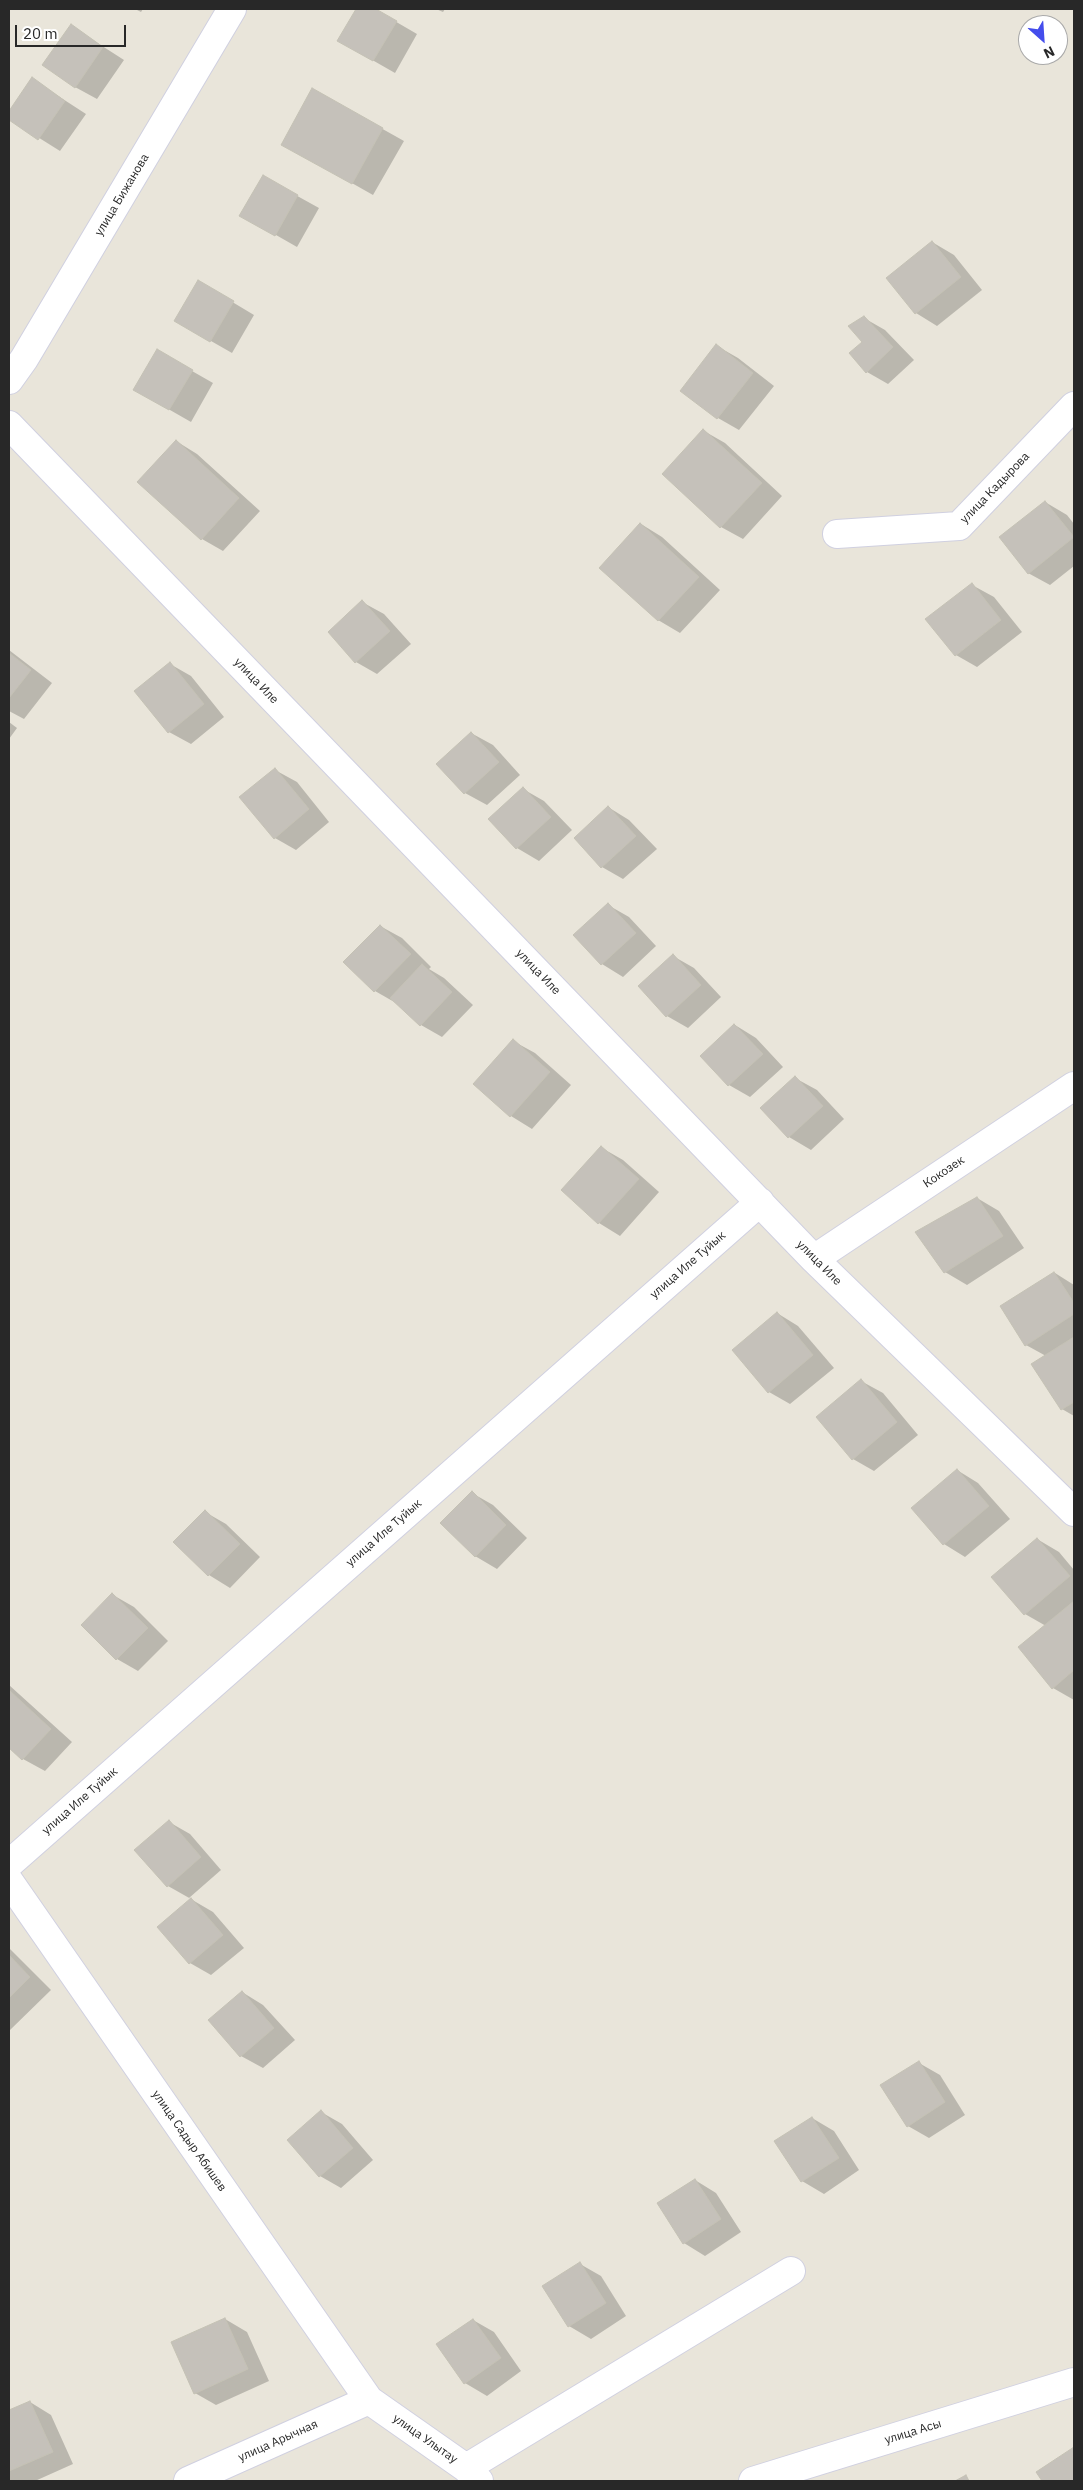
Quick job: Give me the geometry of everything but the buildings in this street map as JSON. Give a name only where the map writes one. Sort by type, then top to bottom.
[{"type":"street","name":"улица Бижанова","points":[[14,363],[232,9]]},
{"type":"street","name":"улица Кадырова","points":[[836,534],[959,526],[1074,406]]},
{"type":"street","name":"улица Иле","points":[[9,425],[814,1259],[1074,1512]]},
{"type":"street","name":"Кокозек","points":[[814,1259],[1074,1086]]},
{"type":"street","name":"улица Иле Туйык","points":[[9,1864],[760,1202]]},
{"type":"street","name":"улица Садыр Абишев","points":[[9,1881],[369,2400]]},
{"type":"street","points":[[473,2475],[792,2271]]},
{"type":"street","name":"улица Асы","points":[[753,2481],[1074,2382]]},
{"type":"street","name":"улица Улытау","points":[[369,2400],[473,2475]]},
{"type":"street","name":"улица Арычная","points":[[188,2481],[369,2400]]}]
